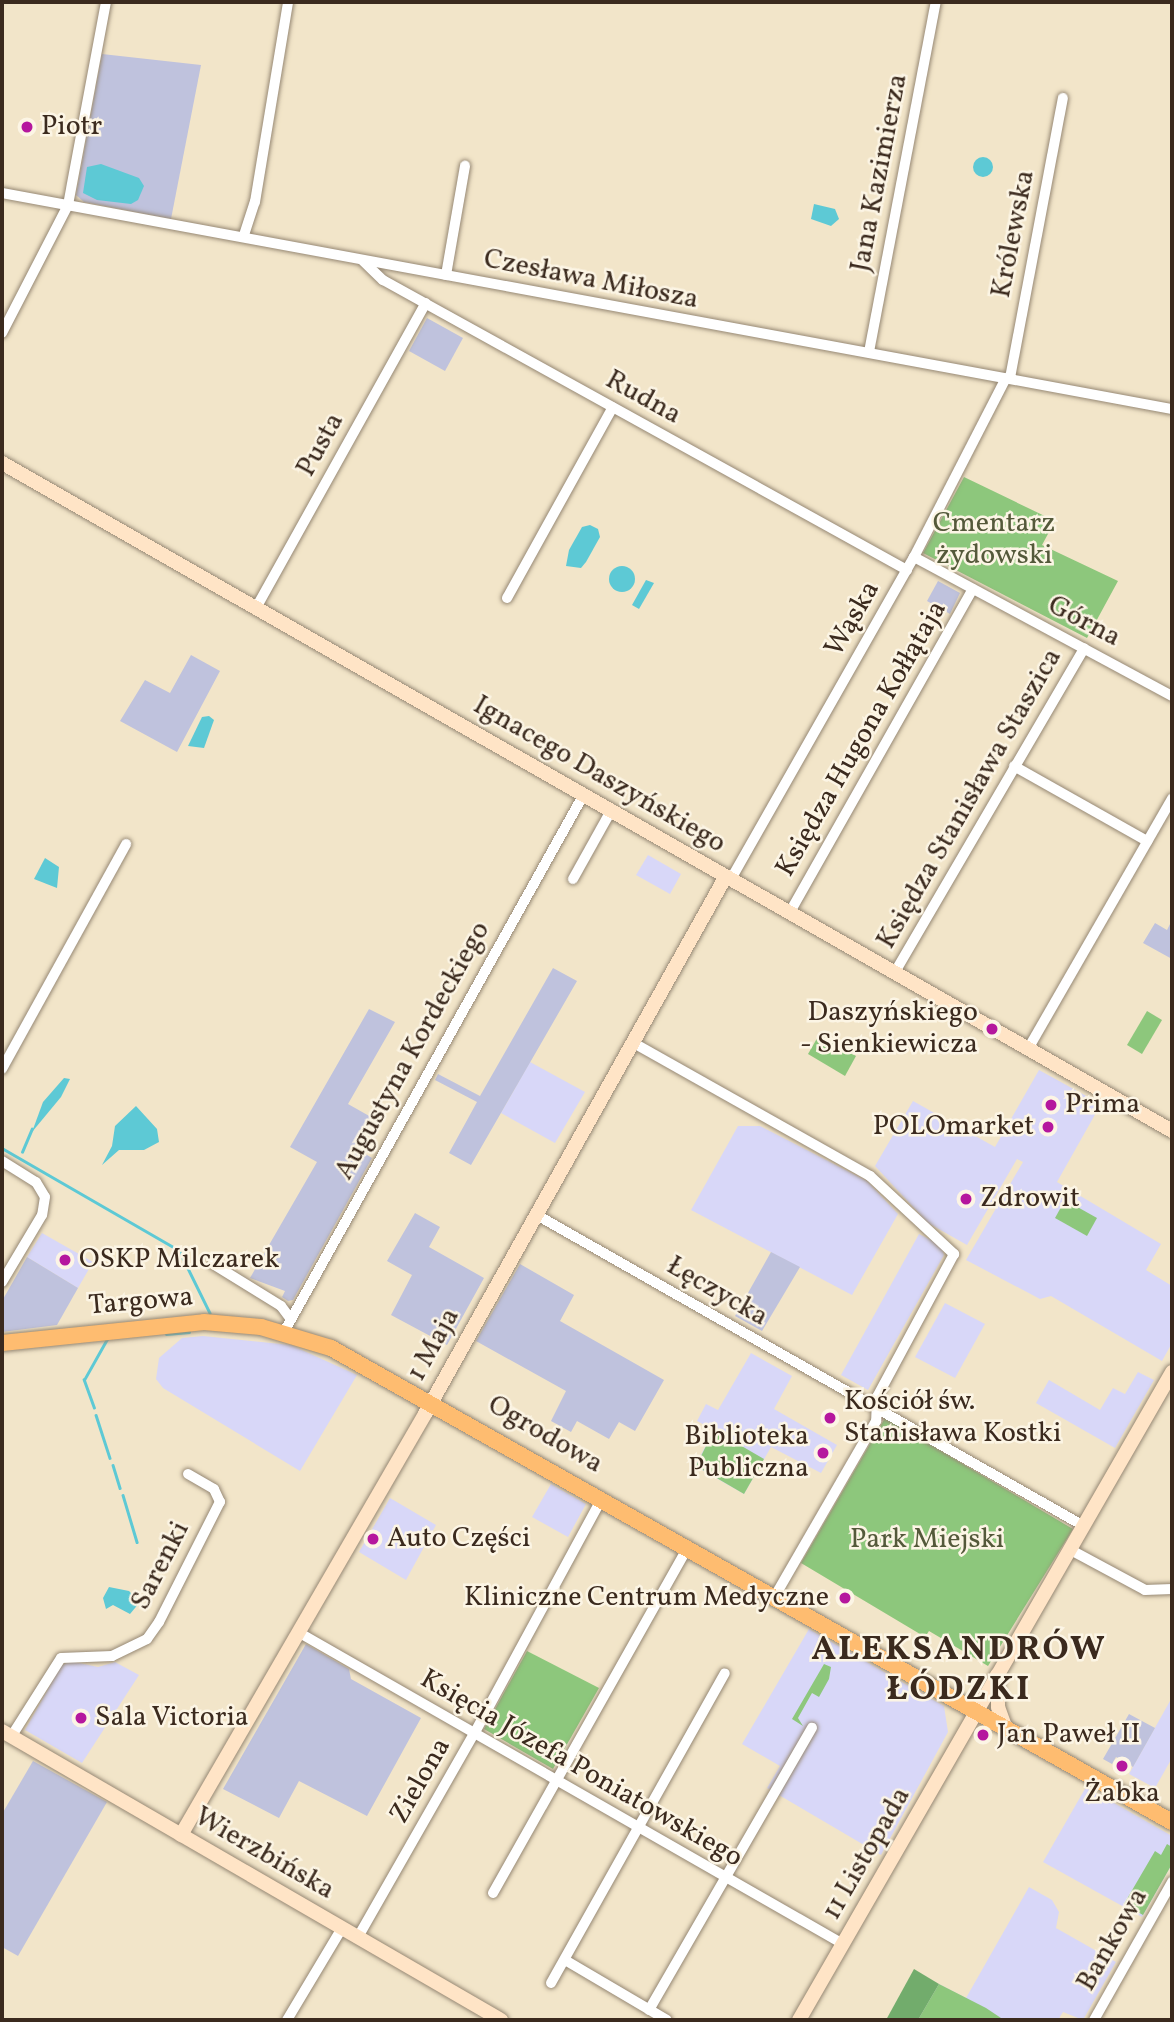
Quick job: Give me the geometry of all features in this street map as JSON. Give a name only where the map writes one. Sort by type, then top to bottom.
[{"type":"main road","name":"Targowa","points":[[2,1343],[179,1323],[287,1325]]},
{"type":"main road","name":"Ogrodowa","points":[[287,1325],[431,1401],[1172,1822]]},
{"type":"street","points":[[2,333],[68,205],[106,2]]},
{"type":"street","points":[[244,235],[255,202],[288,2]]},
{"type":"street","name":"Jana Kazimierza","points":[[869,352],[936,2]]},
{"type":"street","name":"Królewska","points":[[1008,378],[1063,98]]},
{"type":"street","points":[[446,275],[465,166]]},
{"type":"street","name":"Czesława Miłosza","points":[[2,193],[244,235],[769,338],[869,352],[1172,410]]},
{"type":"street","name":"Rudna","points":[[361,260],[383,280],[907,570]]},
{"type":"street","name":"Pusta","points":[[256,608],[426,303]]},
{"type":"street","name":"Wąska","points":[[729,878],[907,570],[1008,378]]},
{"type":"street","points":[[507,597],[613,407]]},
{"type":"street","name":"Ignacego Daszyńskiego","points":[[2,463],[1172,1131]]},
{"type":"street","points":[[914,557],[973,589]]},
{"type":"street","name":"Górna","points":[[973,589],[1171,691]]},
{"type":"street","name":"Księdza Hugona Kołłątaja","points":[[790,912],[973,589]]},
{"type":"street","name":"Księdza Stanisława Staszica","points":[[895,972],[1084,648]]},
{"type":"street","points":[[1014,766],[1147,841]]},
{"type":"street","name":"Augustyna Kordeckiego","points":[[287,1325],[584,794]]},
{"type":"street","points":[[1028,1049],[1172,799]]},
{"type":"street","points":[[573,878],[612,809]]},
{"type":"street","points":[[2,1069],[126,844]]},
{"type":"street","name":"1 Maja","points":[[181,1835],[431,1401],[632,1042],[729,878]]},
{"type":"street","points":[[632,1042],[870,1176],[954,1254],[877,1397],[877,1408],[866,1438],[775,1596]]},
{"type":"street","points":[[2,1161],[36,1182],[45,1197],[42,1215],[2,1282]]},
{"type":"street","name":"Łęczycka","points":[[535,1214],[1082,1525]]},
{"type":"street","name":"Ogrodowa","points":[[213,1264],[281,1306],[287,1325]]},
{"type":"street","name":"11 Listopada","points":[[799,2020],[1172,1373]]},
{"type":"street","name":"Sarenki","points":[[5,1736],[61,1658],[112,1656],[147,1639],[159,1622],[219,1502],[214,1489],[188,1474]]},
{"type":"street","name":"Zielona","points":[[358,1937],[474,1734],[602,1498]]},
{"type":"street","points":[[493,1893],[688,1547]]},
{"type":"street","points":[[1069,1549],[1145,1590],[1172,1589]]},
{"type":"street","name":"Księcia Józefa Poniatowskiego","points":[[298,1632],[555,1782],[844,1944]]},
{"type":"street","points":[[551,1983],[640,1829],[725,1673]]},
{"type":"street","points":[[997,1674],[998,1707],[1006,1728]]},
{"type":"street","points":[[649,2010],[723,1877],[812,1728]]},
{"type":"street","name":"Wierzbińska","points":[[5,1736],[501,2020]]},
{"type":"street","name":"Bankowa","points":[[1094,2020],[1172,1882]]},
{"type":"street","points":[[289,2020],[342,1928]]},
{"type":"street","points":[[565,1960],[667,2020]]},
{"type":"shaded area","points":[[102,54],[201,65],[171,219],[84,202],[76,195]]},
{"type":"shaded area","points":[[427,318],[463,338],[445,371],[409,351]]},
{"type":"shaded area","points":[[938,581],[960,593],[950,614],[927,601]]},
{"type":"shaded area","points":[[191,655],[220,671],[177,752],[120,721],[145,680],[170,693]]},
{"type":"shaded area","points":[[648,855],[681,874],[670,894],[636,875]]},
{"type":"shaded area","points":[[1172,920],[1172,959],[1143,943],[1155,923],[1167,930]]},
{"type":"shaded area","points":[[553,968],[577,981],[471,1165],[449,1153],[477,1102],[435,1080],[438,1074],[480,1096]]},
{"type":"shaded area","points":[[369,1009],[395,1022],[348,1104],[371,1117],[354,1147],[372,1158],[293,1300],[288,1301],[282,1297],[285,1291],[250,1278],[317,1162],[290,1147]]},
{"type":"shaded area","points":[[530,1062],[585,1092],[555,1143],[501,1113]]},
{"type":"shaded area","points":[[1039,1070],[1101,1104],[1057,1182],[1161,1244],[1146,1270],[1172,1286],[1172,1343],[1162,1361],[1051,1296],[1040,1299],[966,1260],[1023,1162],[1017,1159],[967,1245],[928,1223],[875,1166],[913,1101],[995,1147]]},
{"type":"shaded area","points":[[738,1126],[760,1126],[867,1181],[898,1214],[852,1295],[691,1210]]},
{"type":"shaded area","points":[[415,1213],[440,1227],[429,1247],[484,1278],[447,1345],[391,1315],[412,1275],[387,1261]]},
{"type":"shaded area","points":[[42,1233],[93,1262],[78,1288],[27,1257]]},
{"type":"shaded area","points":[[919,1234],[941,1245],[944,1255],[868,1390],[841,1375]]},
{"type":"shaded area","points":[[771,1252],[800,1267],[762,1331],[735,1316]]},
{"type":"shaded area","points":[[27,1257],[78,1288],[57,1325],[2,1332],[2,1301]]},
{"type":"shaded area","points":[[520,1264],[574,1295],[560,1321],[664,1380],[635,1431],[619,1422],[609,1439],[577,1421],[571,1432],[551,1421],[566,1391],[476,1341]]},
{"type":"shaded area","points":[[945,1303],[985,1324],[955,1378],[915,1357]]},
{"type":"shaded area","points":[[203,1336],[291,1345],[357,1375],[300,1471],[163,1388],[156,1379],[159,1358],[182,1338]]},
{"type":"shaded area","points":[[751,1353],[792,1376],[774,1409],[837,1445],[821,1473],[771,1447],[744,1494],[695,1466],[714,1430],[697,1421],[706,1404],[718,1410]]},
{"type":"shaded area","points":[[1138,1372],[1154,1380],[1115,1448],[1036,1403],[1049,1380],[1100,1410],[1113,1388],[1125,1394]]},
{"type":"shaded area","points":[[551,1484],[586,1504],[568,1537],[532,1517]]},
{"type":"shaded area","points":[[390,1498],[436,1525],[406,1580],[359,1552]]},
{"type":"shaded area","points":[[809,1629],[944,1706],[948,1732],[881,1855],[767,1788],[780,1766],[742,1744]]},
{"type":"shaded area","points":[[306,1644],[349,1669],[351,1679],[421,1718],[367,1816],[299,1781],[279,1818],[223,1789]]},
{"type":"shaded area","points":[[70,1661],[98,1667],[115,1662],[139,1675],[82,1763],[25,1730],[61,1666]]},
{"type":"shaded area","points":[[1170,1701],[1172,1758],[1155,1788],[1129,1774]]},
{"type":"shaded area","points":[[1129,1714],[1155,1728],[1133,1767],[1116,1757],[1112,1764],[1103,1759]]},
{"type":"shaded area","points":[[33,1761],[107,1802],[18,1956],[2,1947],[2,1814]]},
{"type":"shaded area","points":[[1086,1787],[1172,1836],[1172,1864],[1142,1917],[1043,1862]]},
{"type":"shaded area","points":[[1029,1887],[1052,1900],[1059,1912],[1056,1928],[1116,1962],[1083,2020],[1063,2012],[1058,2020],[918,2020],[939,1984],[966,1998]]},
{"type":"green space","name":"Cmentarz żydowski","points":[[964,477],[1055,521],[1042,545],[1118,581],[1087,638],[923,553]]},
{"type":"green space","points":[[1147,1011],[1162,1020],[1142,1054],[1127,1045]]},
{"type":"green space","points":[[819,1035],[856,1056],[845,1076],[808,1054]]},
{"type":"green space","points":[[1065,1200],[1097,1218],[1087,1236],[1055,1218]]},
{"type":"green space","name":"Park Miejski","points":[[885,1418],[1073,1529],[988,1666],[929,1631],[925,1637],[801,1563]]},
{"type":"green space","points":[[714,1430],[764,1459],[744,1494],[696,1466]]},
{"type":"green space","points":[[527,1651],[599,1688],[553,1769],[484,1729]]},
{"type":"green space","points":[[824,1664],[831,1667],[829,1679],[819,1697],[812,1693],[798,1718],[803,1726],[792,1719]]},
{"type":"green space","points":[[1167,1844],[1172,1847],[1172,1864],[1143,1915],[1124,1904],[1155,1851],[1161,1855]]},
{"type":"green space","points":[[914,1969],[939,1984],[918,2020],[886,2020]]},
{"type":"green space","points":[[939,1984],[986,2008],[1004,2020],[918,2020]]},
{"type":"water","points":[[983,157],[990,160],[993,167],[990,174],[983,177],[976,174],[973,167],[976,160]]},
{"type":"water","points":[[101,164],[139,178],[144,186],[138,200],[131,204],[97,200],[83,193],[87,167]]},
{"type":"water","points":[[814,204],[835,209],[839,219],[831,226],[811,219]]},
{"type":"water","points":[[590,525],[598,529],[600,537],[586,562],[581,568],[566,566],[569,550],[582,527]]},
{"type":"water","points":[[622,566],[631,570],[635,579],[631,588],[622,592],[613,588],[609,579],[613,570]]},
{"type":"water","points":[[646,580],[654,583],[639,609],[632,605]]},
{"type":"water","points":[[209,716],[214,720],[204,748],[188,746],[202,717]]},
{"type":"water","points":[[45,858],[59,867],[57,888],[34,879]]},
{"type":"water","points":[[64,1078],[70,1079],[61,1097],[32,1132],[43,1102]]},
{"type":"water","points":[[136,1106],[157,1129],[159,1142],[144,1150],[119,1150],[102,1165],[112,1146],[115,1126]]},
{"type":"water","points":[[109,1587],[129,1591],[140,1602],[130,1614],[113,1605],[106,1609],[103,1598]]},
{"type":"waterway","points":[[22,1152],[32,1129]]},
{"type":"waterway","points":[[2,1148],[179,1250],[210,1313]]},
{"type":"waterway","points":[[166,1334],[189,1332]]},
{"type":"waterway","points":[[94,1408],[84,1380],[107,1339]]},
{"type":"waterway","points":[[96,1415],[110,1458]]},
{"type":"waterway","points":[[113,1465],[120,1488]]},
{"type":"waterway","points":[[123,1495],[137,1542]]},
{"type":"place","name":"Piotr","points":[[27,127]]},
{"type":"place","name":"Daszyńskiego - Sienkiewicza","points":[[992,1029]]},
{"type":"place","name":"Prima","points":[[1051,1105]]},
{"type":"place","name":"POLOmarket","points":[[1048,1127]]},
{"type":"place","name":"Zdrowit","points":[[966,1199]]},
{"type":"place","name":"OSKP Milczarek","points":[[65,1260]]},
{"type":"place","name":"Kościół św. Stanisława Kostki","points":[[830,1418]]},
{"type":"place","name":"Biblioteka Publiczna","points":[[823,1453]]},
{"type":"place","name":"Auto Części","points":[[373,1539]]},
{"type":"place","name":"Kliniczne Centrum Medyczne","points":[[845,1598]]},
{"type":"place","name":"Sala Victoria","points":[[81,1718]]},
{"type":"place","name":"Jan Paweł II","points":[[983,1735]]},
{"type":"place","name":"Żabka","points":[[1122,1766]]},
{"type":"district","name":"ALEKSANDRÓW ŁÓDZKI","points":[[959,1670]]}]
